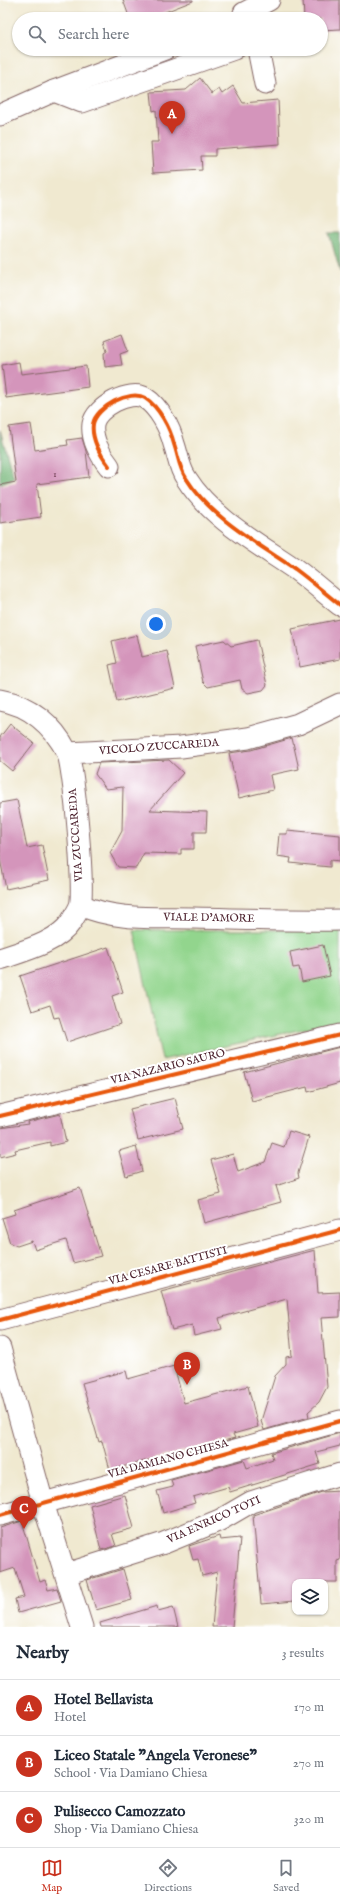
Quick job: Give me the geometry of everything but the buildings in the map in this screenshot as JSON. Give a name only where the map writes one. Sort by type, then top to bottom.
[{"type":"street","points":[[242,11],[269,0]]},
{"type":"street","points":[[0,115],[54,91],[146,56]]},
{"type":"street","points":[[54,91],[82,102],[214,56]]},
{"type":"street","points":[[259,56],[265,84]]},
{"type":"street","points":[[109,466],[101,457],[97,446],[93,424],[100,411],[120,399],[133,395],[144,398],[156,409],[164,422],[174,442],[185,477],[197,495],[257,545],[295,569],[340,605]]},
{"type":"street","name":"VIA ZUCCAREDA","points":[[0,700],[28,710],[46,721],[68,753],[77,818],[80,905]]},
{"type":"street","name":"VICOLO ZUCCAREDA","points":[[68,753],[209,745],[248,738],[298,724],[340,704]]},
{"type":"street","points":[[0,959],[48,940],[61,933],[71,922],[80,905]]},
{"type":"street","name":"VIALE D'AMORE","points":[[80,905],[96,912],[126,916],[304,921],[340,920]]},
{"type":"street","name":"VIA NAZARIO SAURO","points":[[0,1116],[340,1035]]},
{"type":"street","name":"VIA CESARE BATTISTI","points":[[0,1320],[340,1230]]},
{"type":"street","points":[[0,1348],[43,1503],[82,1627]]},
{"type":"street","name":"VIA DAMIANO CHIESA","points":[[0,1515],[340,1421]]},
{"type":"street","name":"VIA ENRICO TOTI","points":[[66,1574],[164,1543],[220,1520],[251,1502],[340,1474]]},
{"type":"green space","points":[[329,233],[340,233],[340,272]]},
{"type":"green space","points":[[0,430],[14,478],[0,484]]},
{"type":"green space","points":[[134,930],[340,930],[340,1021],[162,1060]]},
{"type":"cycle path","points":[[109,466],[99,452],[93,435],[93,424],[95,418],[114,401],[131,396],[145,398],[155,407],[163,418],[172,438],[180,466],[184,474],[196,492],[208,505],[221,518],[295,569],[340,605]]},
{"type":"cycle path","points":[[0,1116],[340,1035]]},
{"type":"cycle path","points":[[0,1320],[340,1230]]},
{"type":"cycle path","points":[[0,1515],[340,1421]]},
{"type":"place","name":"Hotel Bellavista","points":[[172,134]]},
{"type":"place","name":"Liceo Statale \"Angela Veronese\"","points":[[187,1385]]},
{"type":"place","name":"Pulisecco Camozzato","points":[[24,1529]]}]
